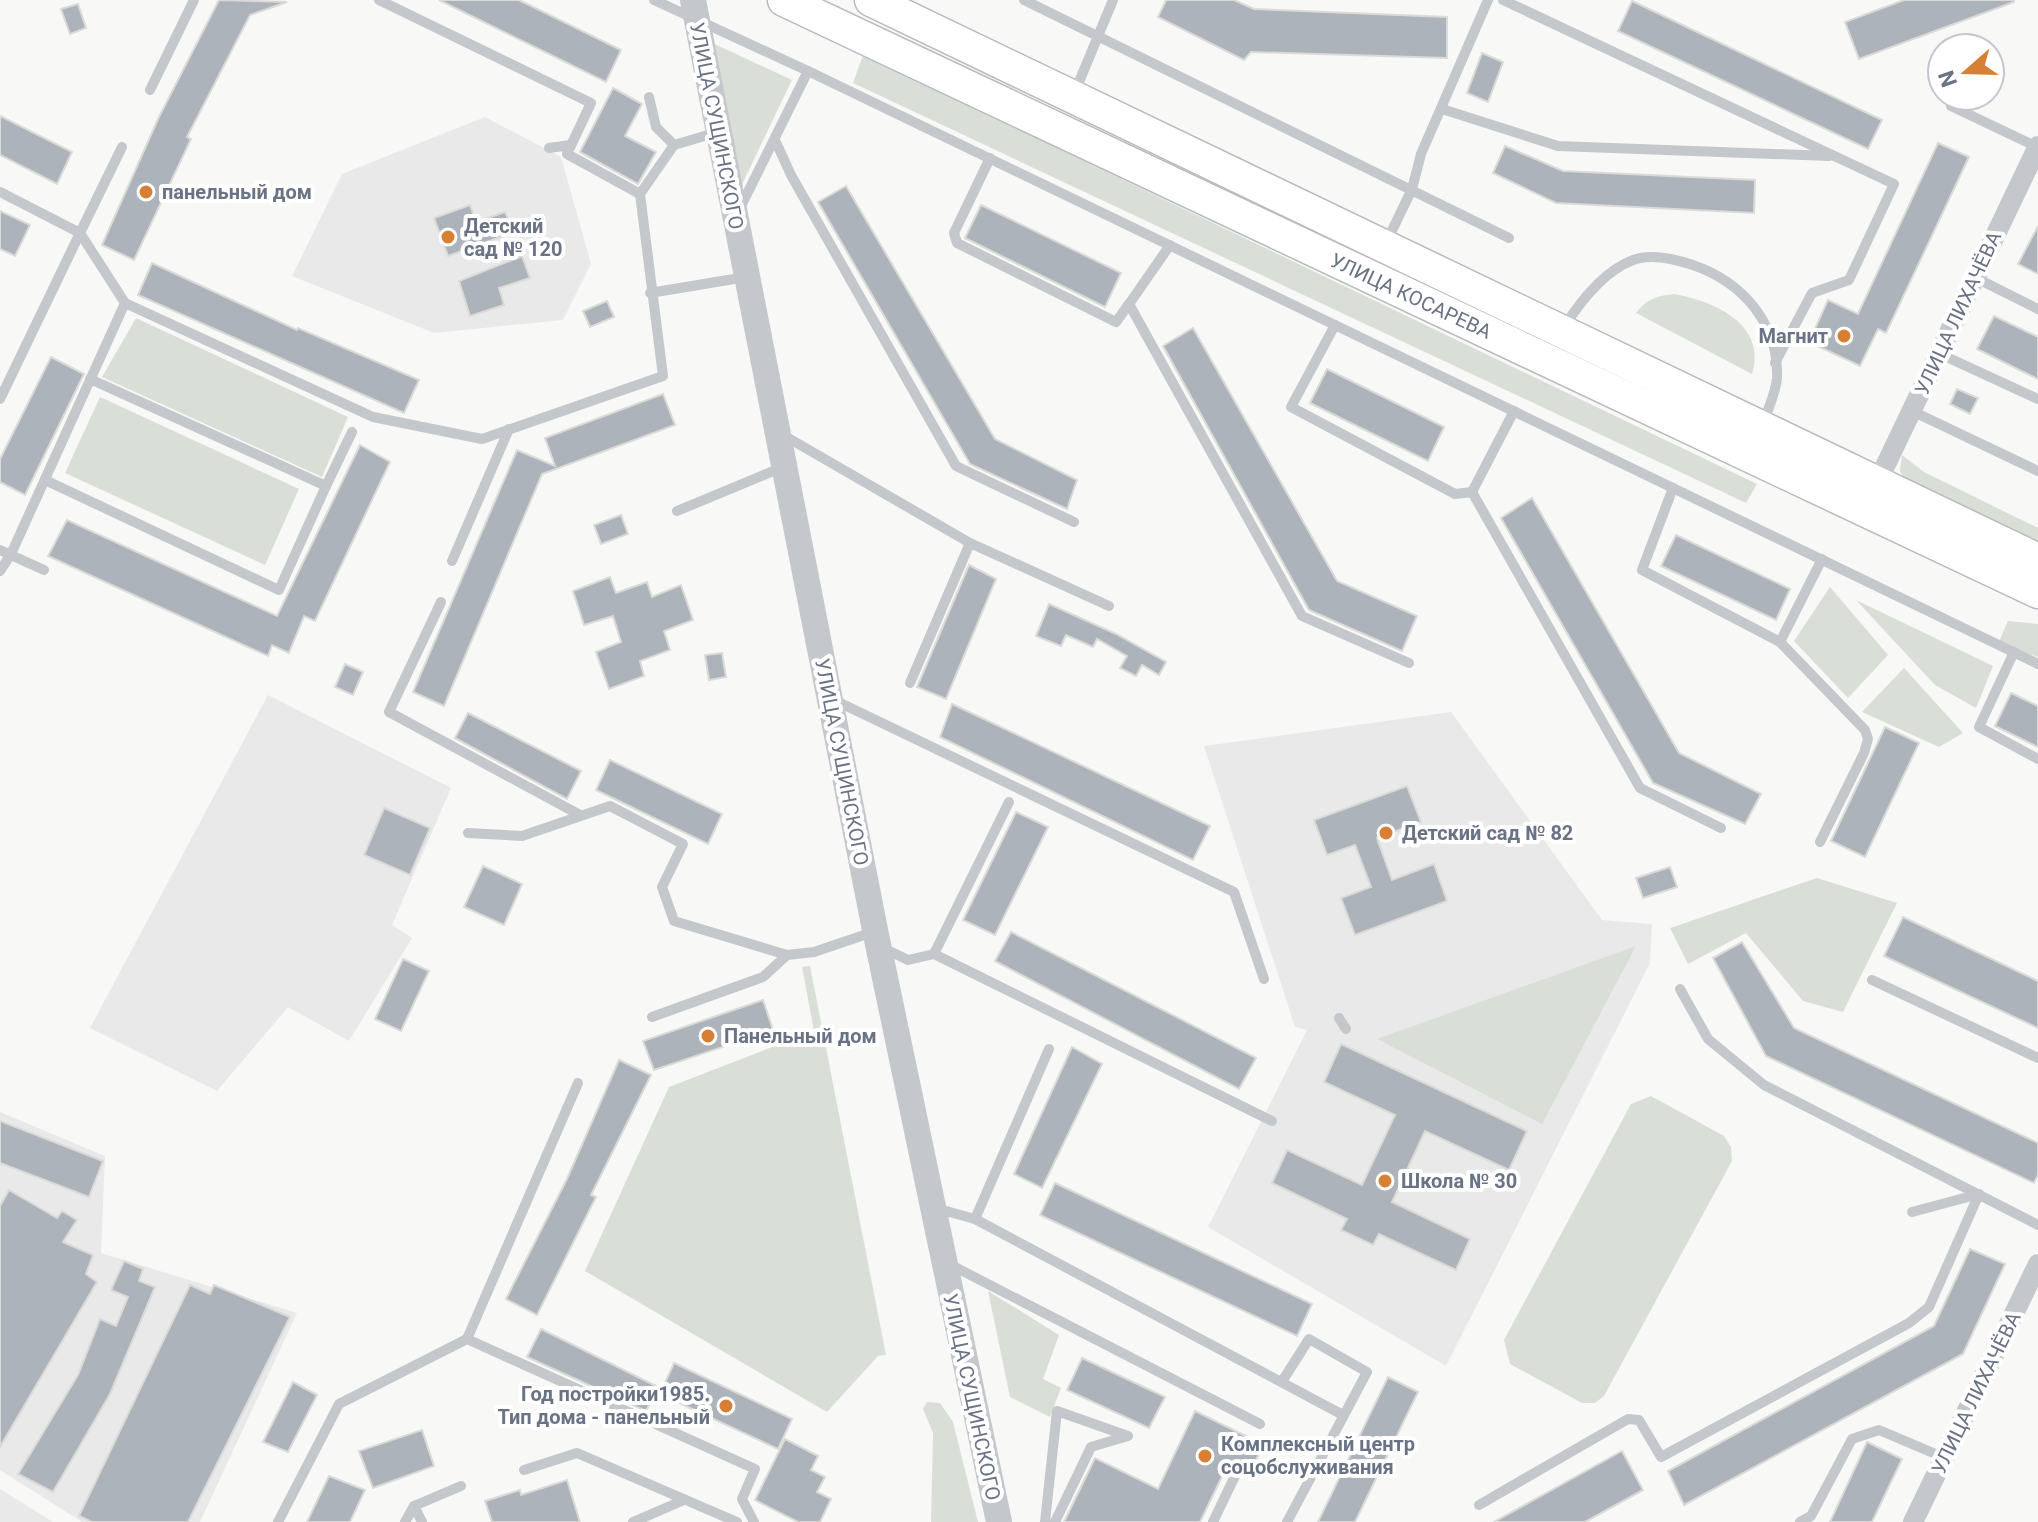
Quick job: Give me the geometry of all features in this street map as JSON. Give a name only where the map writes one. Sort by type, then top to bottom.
[{"type":"main road","name":"УЛИЦА КОСАРЕВА","points":[[784,0],[1871,496],[2038,560]]},
{"type":"main road","name":"УЛИЦА КОСАРЕВА","points":[[871,0],[1762,427],[1871,496],[2038,592]]},
{"type":"street","name":"УЛИЦА СУЩИНСКОГО","points":[[694,10],[930,1206],[999,1522]]},
{"type":"street","name":"УЛИЦА ЛИХАЧЁВА","points":[[1871,496],[2038,146]]},
{"type":"street","name":"УЛИЦА ЛИХАЧЁВА","points":[[1913,1522],[2038,1264]]},
{"type":"lane","points":[[150,90],[194,0]]},
{"type":"lane","points":[[379,0],[591,103],[567,154],[640,194]]},
{"type":"lane","points":[[654,0],[694,10],[808,71],[2038,664]]},
{"type":"lane","points":[[1024,0],[1101,35],[1509,238]]},
{"type":"lane","points":[[1072,97],[1101,35],[1113,0]]},
{"type":"lane","points":[[1385,245],[1412,189],[1421,154],[1488,0]]},
{"type":"lane","points":[[1503,0],[1894,184],[1849,280],[1812,293],[1775,363]]},
{"type":"lane","points":[[736,217],[808,71]]},
{"type":"lane","points":[[649,97],[656,127],[674,145]]},
{"type":"lane","points":[[1442,109],[1558,146],[1835,156]]},
{"type":"lane","points":[[1964,112],[2038,146]]},
{"type":"lane","points":[[0,192],[80,233],[125,303],[373,417],[482,439],[663,376],[650,293],[640,194],[674,145],[720,132]]},
{"type":"lane","points":[[775,140],[791,175],[956,466],[1074,522]]},
{"type":"lane","points":[[549,148],[571,145]]},
{"type":"lane","points":[[0,399],[122,147]]},
{"type":"lane","points":[[990,158],[954,233],[957,243],[1116,322],[1170,245]]},
{"type":"lane","points":[[1562,329],[1582,301],[1634,259],[1670,257],[1707,270],[1748,296],[1772,337],[1777,379],[1762,427]]},
{"type":"lane","points":[[650,293],[747,276]]},
{"type":"lane","points":[[1974,277],[2038,309]]},
{"type":"lane","points":[[0,571],[11,554],[125,303]]},
{"type":"lane","points":[[1129,304],[1302,616],[1409,663]]},
{"type":"lane","points":[[1335,325],[1291,407],[1455,494],[1472,492]]},
{"type":"lane","points":[[1938,353],[2038,399]]},
{"type":"lane","points":[[90,379],[326,486]]},
{"type":"lane","points":[[1472,492],[1514,411]]},
{"type":"lane","points":[[1912,411],[2038,471]]},
{"type":"lane","points":[[452,561],[509,429]]},
{"type":"lane","points":[[45,480],[279,590],[352,432]]},
{"type":"lane","points":[[778,432],[970,543],[1109,606]]},
{"type":"lane","points":[[677,511],[785,466]]},
{"type":"lane","points":[[1673,488],[1642,570],[1780,642],[1855,720],[1868,739],[1820,842]]},
{"type":"lane","points":[[1472,492],[1640,788],[1721,828]]},
{"type":"lane","points":[[910,683],[970,543]]},
{"type":"lane","points":[[0,550],[44,570]]},
{"type":"lane","points":[[1780,642],[1822,559]]},
{"type":"lane","points":[[441,602],[389,712],[580,815]]},
{"type":"lane","points":[[2014,652],[1979,727],[2038,759]]},
{"type":"lane","points":[[830,698],[1234,892],[1264,979]]},
{"type":"lane","points":[[934,954],[1009,802]]},
{"type":"lane","points":[[468,833],[522,836],[610,806],[683,844],[662,887],[674,921],[787,955],[877,938],[908,960],[934,954],[1272,1121]]},
{"type":"lane","points":[[652,1017],[763,977],[787,955]]},
{"type":"lane","points":[[1872,980],[2038,1058]]},
{"type":"lane","points":[[1680,989],[1708,1039],[1764,1085],[2038,1225]]},
{"type":"lane","points":[[1339,1018],[1346,1029]]},
{"type":"lane","points":[[975,1219],[1049,1049]]},
{"type":"lane","points":[[278,1522],[339,1404],[467,1339],[578,1083]]},
{"type":"lane","points":[[1912,1212],[1979,1194]]},
{"type":"lane","points":[[1479,1505],[1628,1419],[1639,1420],[1661,1457],[1909,1323],[1929,1307],[1979,1194]]},
{"type":"lane","points":[[930,1206],[975,1219],[1283,1380],[1343,1415]]},
{"type":"lane","points":[[943,1261],[1260,1424]]},
{"type":"lane","points":[[467,1339],[755,1469],[742,1499],[754,1522]]},
{"type":"lane","points":[[1283,1380],[1309,1339],[1367,1372],[1287,1522]]},
{"type":"lane","points":[[1045,1522],[1057,1411],[1128,1436],[1091,1447],[1055,1522]]},
{"type":"lane","points":[[1800,1522],[1811,1516],[1852,1439],[1879,1430],[1945,1458]]},
{"type":"lane","points":[[524,1470],[577,1453],[737,1522]]},
{"type":"lane","points":[[1213,1522],[1235,1476]]},
{"type":"lane","points":[[405,1522],[414,1506],[461,1486]]},
{"type":"lane","points":[[633,1522],[684,1500]]},
{"type":"lane","points":[[414,1506],[422,1522]]},
{"type":"shaded area","points":[[708,41],[792,80],[737,195]]},
{"type":"shaded area","points":[[863,55],[1757,484],[1746,503],[853,83]]},
{"type":"shaded area","name":"Детский сад № 120","points":[[485,117],[561,157],[591,264],[563,320],[434,333],[292,276],[342,174]]},
{"type":"shaded area","points":[[1674,294],[1705,302],[1734,318],[1752,341],[1755,356],[1752,374],[1636,313],[1652,299]]},
{"type":"shaded area","points":[[136,318],[348,417],[322,477],[102,377]]},
{"type":"shaded area","points":[[100,397],[299,489],[265,565],[65,473]]},
{"type":"shaded area","points":[[1902,455],[1924,472],[2038,528],[2038,545],[1905,480],[1900,471]]},
{"type":"shaded area","points":[[1830,587],[1888,655],[1848,698],[1794,641]]},
{"type":"shaded area","points":[[1856,600],[1993,666],[1976,708],[1935,685]]},
{"type":"shaded area","points":[[2008,621],[2038,624],[2038,657],[1998,644]]},
{"type":"shaded area","points":[[1904,668],[1963,733],[1939,747],[1862,712]]},
{"type":"shaded area","points":[[268,695],[451,788],[392,925],[412,938],[349,1041],[288,1007],[217,1091],[90,1028]]},
{"type":"shaded area","points":[[1451,712],[1602,920],[1652,924],[1650,963],[1446,1366],[1208,1227],[1307,1030],[1295,1027],[1204,746]]},
{"type":"shaded area","points":[[1817,878],[1897,903],[1843,1012],[1803,1001],[1746,933],[1688,964],[1670,928]]},
{"type":"shaded area","points":[[1636,946],[1542,1124],[1377,1039]]},
{"type":"shaded area","points":[[810,966],[886,1355],[878,1356],[827,1412],[585,1271],[669,1087],[814,1031],[802,967]]},
{"type":"shaded area","points":[[1651,1096],[1724,1136],[1731,1147],[1732,1161],[1604,1396],[1595,1403],[1582,1403],[1510,1364],[1504,1340],[1631,1104]]},
{"type":"shaded area","points":[[0,1112],[105,1156],[101,1253],[297,1313],[200,1522],[82,1522],[0,1470]]},
{"type":"shaded area","points":[[988,1291],[1059,1335],[1043,1379],[1061,1388],[1050,1417],[1010,1397]]},
{"type":"shaded area","points":[[927,1402],[940,1403],[953,1422],[978,1522],[931,1522],[933,1433],[923,1409]]},
{"type":"shaded area","points":[[0,1489],[53,1522],[0,1522]]},
{"type":"building","points":[[219,0],[287,2],[250,15],[187,137],[191,139],[134,260],[102,245],[159,117]]},
{"type":"building","points":[[439,0],[519,0],[621,50],[606,82]]},
{"type":"building","points":[[1166,0],[1234,0],[1254,9],[1447,17],[1447,58],[1251,52],[1244,60],[1158,17]]},
{"type":"building","points":[[1904,0],[2014,0],[1859,59],[1845,22]]},
{"type":"building","points":[[1632,1],[1882,120],[1868,149],[1618,31]]},
{"type":"building","points":[[78,4],[86,28],[70,34],[61,9]]},
{"type":"building","points":[[1482,53],[1503,62],[1488,102],[1467,93]]},
{"type":"building","points":[[613,88],[642,104],[625,136],[656,152],[638,184],[580,152]]},
{"type":"building","points":[[0,116],[72,152],[57,184],[0,155]]},
{"type":"building","points":[[1938,143],[1969,157],[1886,333],[1878,329],[1860,366],[1809,342],[1828,300],[1858,314]]},
{"type":"building","points":[[1505,146],[1563,171],[1755,180],[1754,213],[1556,203],[1493,173]]},
{"type":"building","points":[[846,186],[995,439],[1077,480],[1067,509],[970,464],[818,202]]},
{"type":"building","points":[[470,205],[476,222],[505,212],[514,232],[448,256],[434,218]]},
{"type":"building","points":[[981,205],[1121,273],[1105,307],[965,238]]},
{"type":"building","points":[[0,211],[30,225],[15,256],[0,249]]},
{"type":"building","points":[[2038,226],[2038,274],[2018,264]]},
{"type":"building","points":[[522,256],[530,278],[499,288],[504,305],[470,316],[459,281]]},
{"type":"building","points":[[152,263],[297,330],[419,380],[404,413],[138,295]]},
{"type":"building","points":[[607,301],[614,317],[590,327],[583,311]]},
{"type":"building","points":[[1994,316],[2038,337],[2038,379],[1977,349]]},
{"type":"building","points":[[1193,328],[1337,581],[1417,616],[1402,651],[1309,610],[1163,346]]},
{"type":"building","points":[[51,357],[84,374],[25,495],[0,482],[0,459]]},
{"type":"building","points":[[1327,369],[1444,427],[1428,461],[1310,403]]},
{"type":"building","points":[[1957,389],[1978,398],[1970,414],[1950,404]]},
{"type":"building","points":[[663,394],[675,425],[542,474],[444,706],[413,692],[517,450],[555,466],[545,438]]},
{"type":"building","points":[[360,445],[390,462],[315,621],[304,616],[289,653],[272,645],[268,656],[48,556],[67,520],[277,616]]},
{"type":"building","points":[[1532,498],[1679,753],[1761,794],[1745,824],[1653,783],[1501,518]]},
{"type":"building","points":[[621,515],[628,534],[601,544],[594,525]]},
{"type":"building","points":[[1676,535],[1790,589],[1776,620],[1661,566]]},
{"type":"building","points":[[969,565],[996,579],[946,699],[917,687]]},
{"type":"building","points":[[610,577],[616,593],[647,582],[652,597],[681,585],[693,620],[664,631],[670,650],[640,661],[644,676],[609,689],[596,652],[621,642],[613,616],[584,625],[573,591]]},
{"type":"building","points":[[1049,604],[1116,634],[1166,662],[1159,675],[1142,665],[1136,676],[1120,668],[1127,656],[1097,639],[1093,647],[1066,635],[1061,646],[1036,636]]},
{"type":"building","points":[[722,653],[726,677],[709,680],[705,655]]},
{"type":"building","points":[[345,664],[363,672],[353,695],[335,687]]},
{"type":"building","points":[[2011,693],[2038,706],[2038,747],[1995,726]]},
{"type":"building","points":[[952,704],[1210,826],[1193,860],[940,737]]},
{"type":"building","points":[[468,713],[581,771],[567,799],[455,738]]},
{"type":"building","points":[[1885,727],[1919,743],[1865,857],[1831,841]]},
{"type":"building","points":[[610,760],[722,814],[708,844],[596,790]]},
{"type":"building","points":[[1407,786],[1421,822],[1377,838],[1392,880],[1434,864],[1447,901],[1355,935],[1341,898],[1371,887],[1355,845],[1327,855],[1314,820]]},
{"type":"building","points":[[384,808],[430,828],[410,875],[364,855]]},
{"type":"building","points":[[1016,812],[1048,827],[995,935],[963,920]]},
{"type":"building","points":[[483,866],[522,884],[504,925],[464,907]]},
{"type":"building","points":[[1670,867],[1677,887],[1643,898],[1636,878]]},
{"type":"building","points":[[1903,917],[2038,981],[2038,1028],[1884,956]]},
{"type":"building","points":[[1011,932],[1256,1058],[1239,1089],[995,961]]},
{"type":"building","points":[[1742,942],[1794,1028],[2038,1143],[2038,1175],[2034,1183],[1766,1056],[1713,958]]},
{"type":"building","points":[[403,959],[429,971],[401,1031],[375,1019]]},
{"type":"building","name":"Панельный дом","points":[[763,1000],[773,1030],[654,1070],[643,1041]]},
{"type":"building","points":[[1341,1044],[1527,1131],[1509,1170],[1425,1131],[1392,1202],[1470,1239],[1456,1270],[1379,1234],[1373,1245],[1341,1230],[1347,1219],[1272,1183],[1287,1150],[1362,1185],[1395,1115],[1324,1082]]},
{"type":"building","points":[[1072,1047],[1102,1064],[1042,1188],[1014,1174]]},
{"type":"building","points":[[619,1060],[651,1075],[591,1195],[596,1197],[537,1315],[506,1299],[567,1179]]},
{"type":"building","points":[[0,1121],[103,1161],[89,1197],[0,1163]]},
{"type":"building","points":[[1055,1183],[1312,1304],[1297,1336],[1040,1215]]},
{"type":"building","points":[[9,1190],[57,1218],[62,1211],[77,1220],[63,1242],[93,1255],[86,1274],[97,1282],[0,1447],[0,1206]]},
{"type":"building","points":[[1970,1249],[2005,1264],[1963,1354],[1684,1505],[1668,1471],[1934,1326]]},
{"type":"building","points":[[124,1261],[143,1269],[139,1281],[155,1287],[110,1394],[53,1492],[18,1474],[78,1375],[100,1319],[116,1326],[128,1297],[111,1290]]},
{"type":"building","points":[[190,1285],[210,1294],[214,1285],[290,1317],[188,1522],[92,1522],[79,1516]]},
{"type":"building","points":[[541,1329],[658,1387],[646,1411],[527,1357]]},
{"type":"building","points":[[1082,1358],[1165,1397],[1149,1428],[1067,1390]]},
{"type":"building","name":"Год постройки1985. Тип дома - панельный","points":[[674,1363],[792,1419],[778,1449],[660,1394]]},
{"type":"building","points":[[1388,1377],[1418,1392],[1355,1522],[1318,1522]]},
{"type":"building","points":[[293,1382],[317,1395],[288,1452],[263,1442]]},
{"type":"building","points":[[1195,1411],[1264,1445],[1249,1473],[1228,1464],[1200,1522],[1064,1522],[1095,1458],[1158,1489]]},
{"type":"building","points":[[422,1430],[434,1466],[373,1488],[359,1451]]},
{"type":"building","points":[[785,1439],[818,1456],[811,1470],[825,1477],[817,1492],[831,1499],[820,1522],[798,1522],[755,1500]]},
{"type":"building","points":[[1867,1442],[1902,1459],[1872,1522],[1830,1522]]},
{"type":"building","points":[[1622,1451],[1643,1490],[1585,1522],[1494,1522]]},
{"type":"building","points":[[329,1476],[365,1490],[350,1522],[307,1522]]},
{"type":"building","points":[[567,1480],[580,1522],[492,1522],[485,1501],[520,1490],[521,1495]]},
{"type":"place","name":"панельный дом","points":[[146,192]]},
{"type":"place","name":"Детский сад № 120","points":[[448,237]]},
{"type":"place","name":"Магнит","points":[[1844,336]]},
{"type":"place","name":"Детский сад № 82","points":[[1386,833]]},
{"type":"place","name":"Панельный дом","points":[[708,1036]]},
{"type":"place","name":"Школа № 30","points":[[1385,1181]]},
{"type":"place","name":"Год постройки1985. Тип дома - панельный","points":[[726,1406]]},
{"type":"place","name":"Комплексный центр соцобслуживания","points":[[1205,1456]]}]
